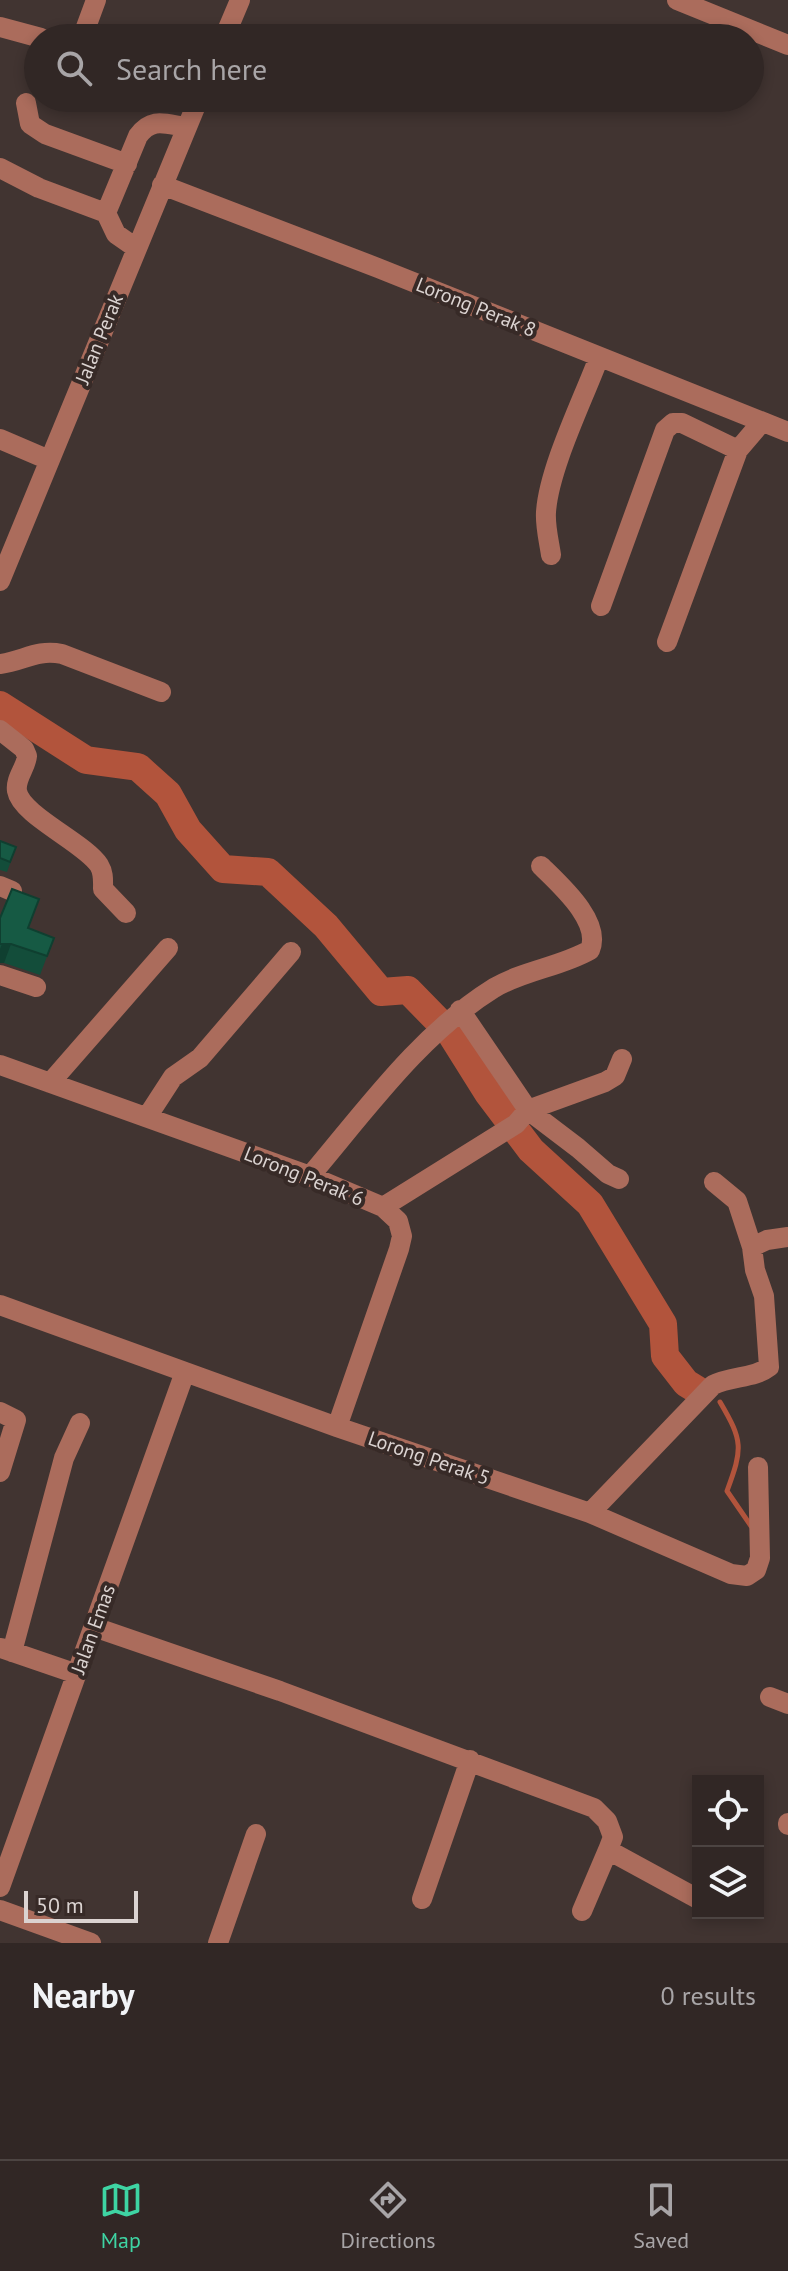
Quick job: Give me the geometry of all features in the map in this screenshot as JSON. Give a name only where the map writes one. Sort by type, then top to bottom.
[{"type":"street","points":[[87,24],[96,0]]},
{"type":"street","points":[[230,24],[240,0]]},
{"type":"street","points":[[677,0],[736,24]]},
{"type":"street","points":[[0,27],[24,33]]},
{"type":"street","points":[[764,35],[788,45]]},
{"type":"street","points":[[28,112],[30,124],[45,134],[127,164]]},
{"type":"street","name":"Jalan Perak","points":[[0,581],[193,112]]},
{"type":"street","points":[[106,213],[145,126],[155,123],[186,127]]},
{"type":"street","points":[[0,168],[39,188],[106,213],[116,234],[136,248]]},
{"type":"street","name":"Lorong Perak 8","points":[[162,185],[788,432]]},
{"type":"street","points":[[551,555],[547,503],[557,467],[599,357]]},
{"type":"street","points":[[601,606],[665,430],[673,423],[682,423],[738,450]]},
{"type":"street","points":[[667,642],[738,450],[761,423]]},
{"type":"street","points":[[0,439],[49,460]]},
{"type":"street","points":[[0,664],[49,651],[161,692]]},
{"type":"street","points":[[0,730],[24,749],[27,756],[16,787],[18,796],[31,810],[97,861],[103,876],[103,889],[126,913]]},
{"type":"street","points":[[310,1176],[400,1070],[447,1023],[519,974],[590,950],[593,933],[575,900],[541,866]]},
{"type":"street","points":[[50,1083],[168,948]]},
{"type":"street","points":[[147,1117],[173,1077],[200,1058],[291,952]]},
{"type":"street","points":[[0,975],[36,987]]},
{"type":"street","points":[[447,1023],[515,1122],[578,1148],[608,1174],[619,1179]]},
{"type":"street","points":[[383,1207],[515,1122],[615,1076],[622,1059]]},
{"type":"street","name":"Lorong Perak 6","points":[[0,1065],[310,1176],[383,1207],[398,1221],[402,1236],[399,1249],[337,1427]]},
{"type":"street","points":[[590,1513],[713,1385],[728,1377],[763,1372],[769,1367],[764,1296],[755,1270],[752,1247],[737,1201],[714,1182]]},
{"type":"street","points":[[752,1247],[767,1240],[788,1237]]},
{"type":"street","name":"Lorong Perak 5","points":[[0,1305],[337,1427],[590,1513],[719,1569],[747,1576],[756,1570],[760,1558],[758,1467]]},
{"type":"street","name":"Jalan Emas","points":[[0,1887],[185,1372]]},
{"type":"street","points":[[0,1412],[16,1420],[0,1472]]},
{"type":"street","points":[[77,1674],[6,1650],[64,1458],[80,1423]]},
{"type":"street","points":[[94,1627],[280,1691],[594,1808],[607,1821],[613,1837],[582,1911]]},
{"type":"street","points":[[422,1899],[470,1760]]},
{"type":"street","points":[[218,1943],[256,1834]]},
{"type":"street","points":[[608,1850],[692,1896]]},
{"type":"street","points":[[0,1910],[91,1943]]},
{"type":"building","points":[[0,841],[16,847],[10,862],[0,858]]},
{"type":"building","points":[[12,889],[39,899],[28,928],[54,938],[47,956],[11,944],[0,944],[0,918]]},
{"type":"waterway","points":[[0,705],[86,760],[138,767],[168,794],[188,830],[223,869],[268,872],[326,926],[381,992],[408,990],[451,1034],[488,1093],[531,1150],[590,1204],[663,1324],[665,1356],[686,1383],[699,1391]]},
{"type":"waterway","points":[[720,1402],[733,1426],[738,1445],[736,1464],[727,1491],[751,1526]]}]
